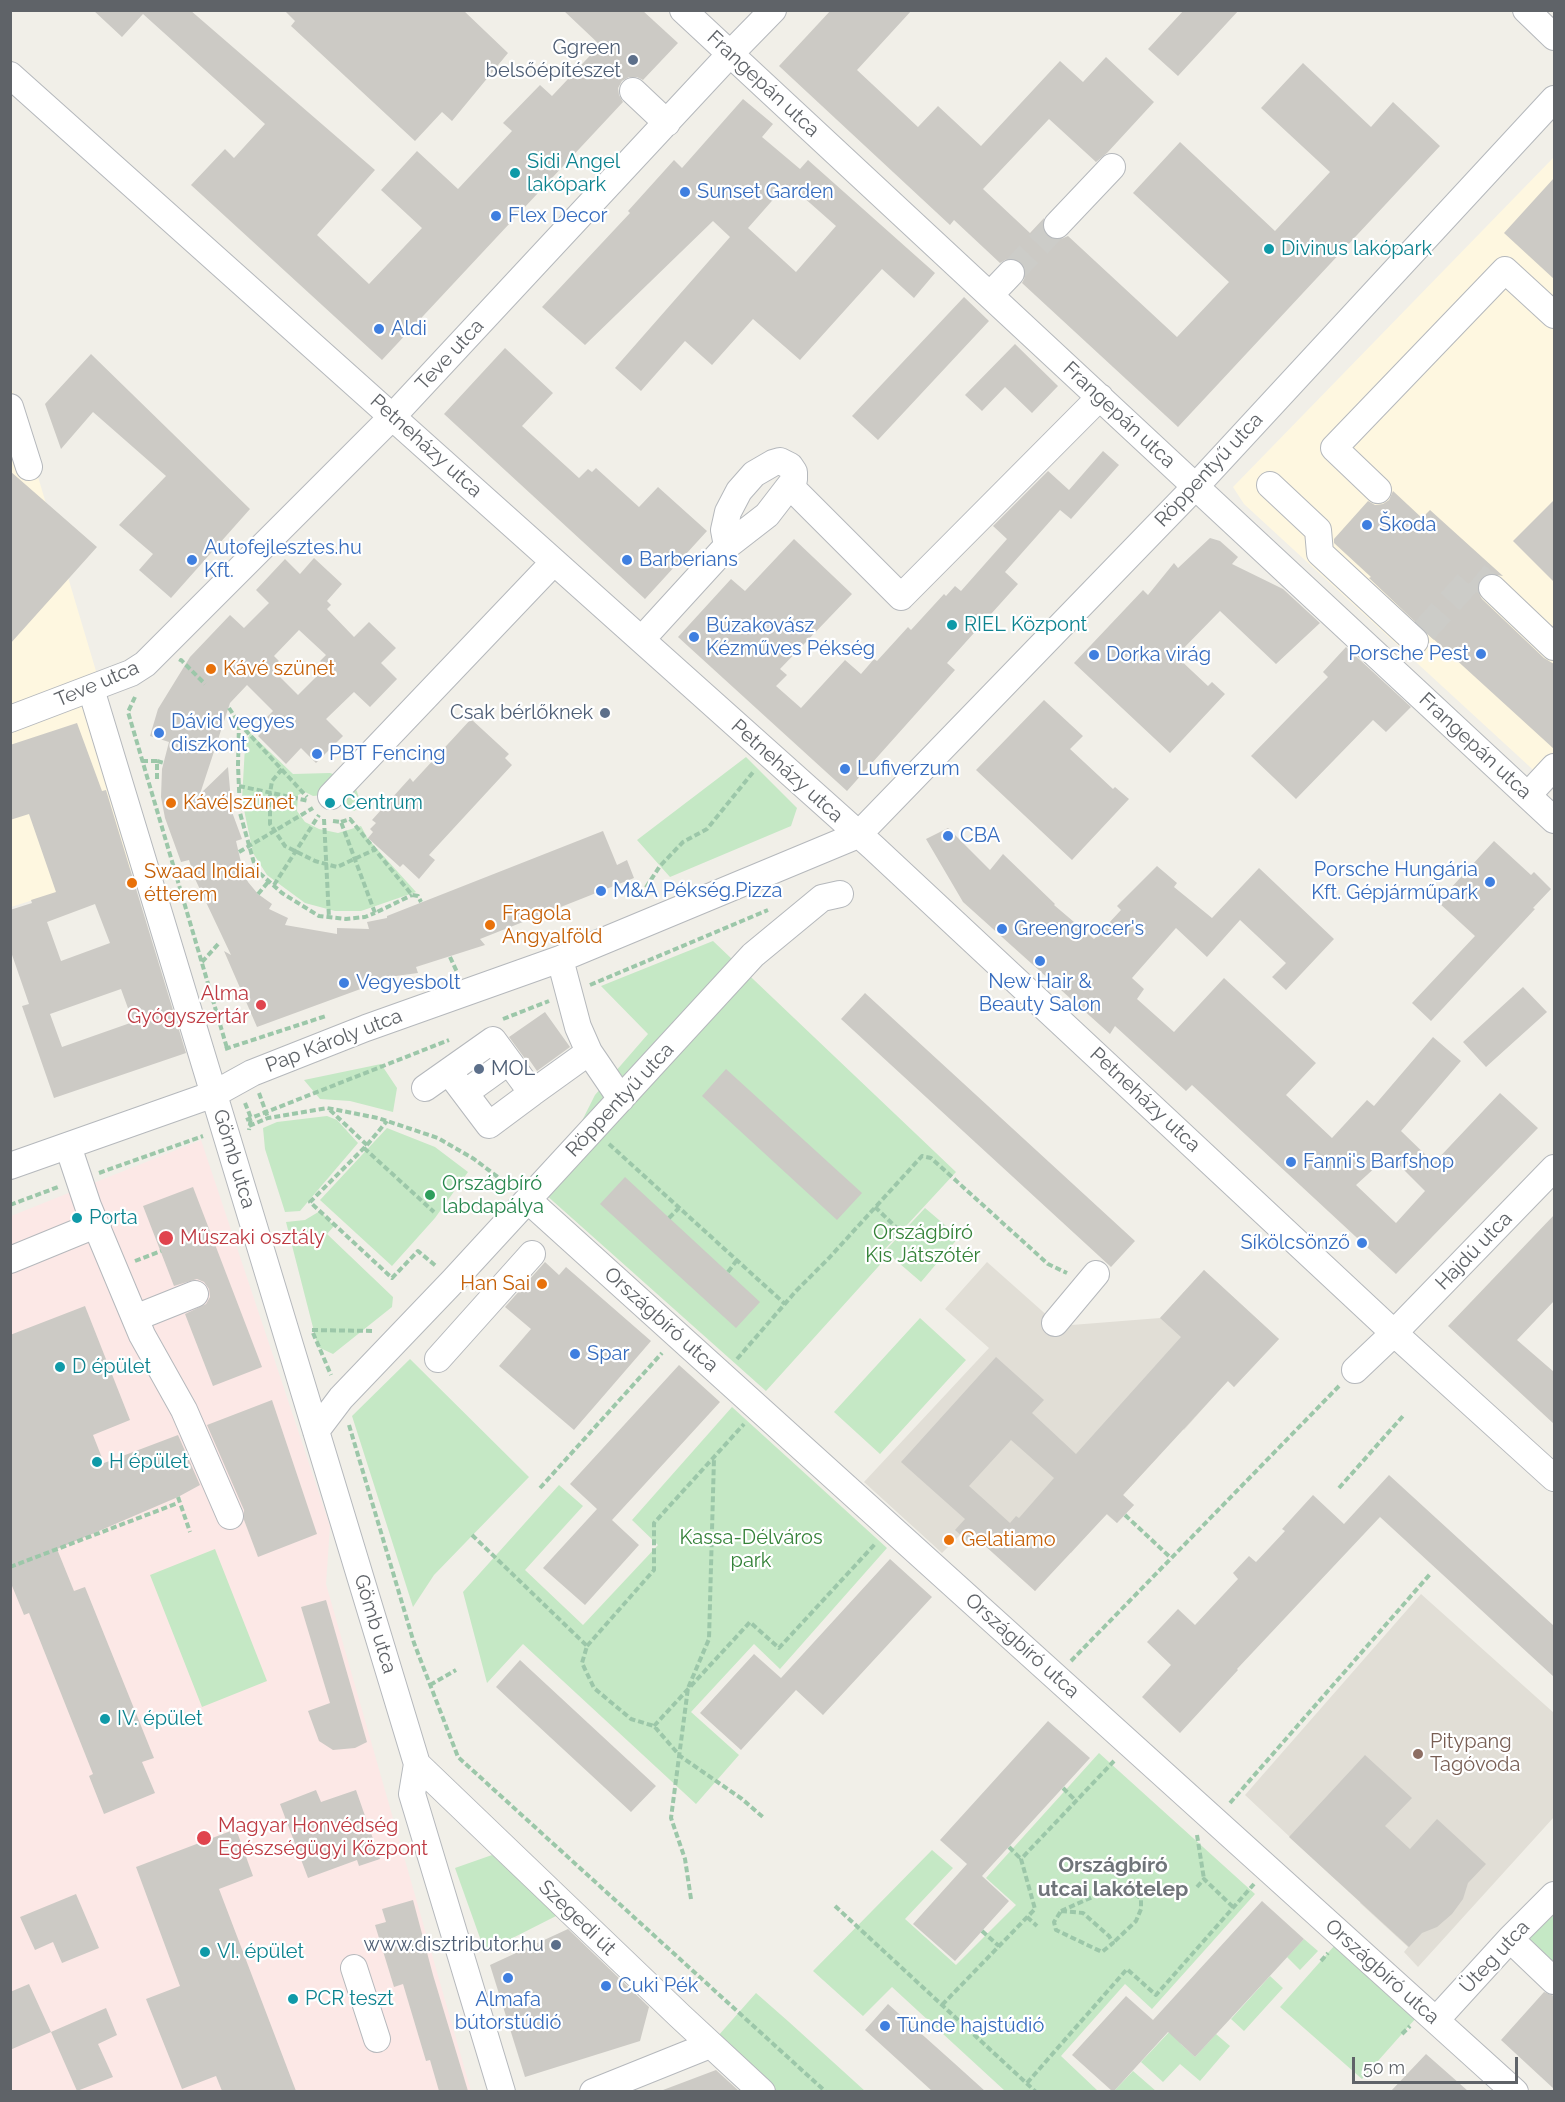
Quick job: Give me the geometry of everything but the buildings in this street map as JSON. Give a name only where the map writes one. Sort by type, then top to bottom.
[{"type":"street","name":"Frangepán utca","points":[[683,10],[1554,820]]},
{"type":"street","name":"Teve utca","points":[[10,719],[132,673],[145,664],[393,416],[773,10]]},
{"type":"street","points":[[1526,10],[1554,37]]},
{"type":"street","name":"Petneházy utca","points":[[10,75],[858,835],[1394,1333],[1554,1478]]},
{"type":"street","points":[[633,91],[667,123]]},
{"type":"street","name":"Röppentyű utca","points":[[858,835],[1196,486],[1554,99]]},
{"type":"street","points":[[1057,225],[1112,167]]},
{"type":"street","points":[[1378,490],[1334,448],[1505,270],[1554,315]]},
{"type":"street","points":[[990,295],[1011,273]]},
{"type":"street","points":[[790,486],[901,597],[1100,397]]},
{"type":"street","points":[[10,407],[29,467]]},
{"type":"street","points":[[642,639],[727,546],[767,515],[794,480],[794,472],[790,466],[780,461],[754,474],[739,491],[728,512],[724,530],[727,546]]},
{"type":"street","points":[[1270,485],[1318,530],[1320,553],[1419,636],[1390,668]]},
{"type":"street","points":[[320,808],[553,562]]},
{"type":"street","points":[[1492,588],[1554,647]]},
{"type":"street","name":"Gömb utca","points":[[91,689],[417,1764]]},
{"type":"street","points":[[1528,795],[1554,767]]},
{"type":"street","name":"Pap Károly utca","points":[[10,1166],[214,1094],[252,1073],[366,1028],[560,958],[858,835]]},
{"type":"street","name":"Röppentyű utca","points":[[316,1431],[340,1398],[453,1281],[753,955],[822,898],[840,894]]},
{"type":"street","points":[[560,958],[578,1027],[589,1052],[621,1099]]},
{"type":"street","points":[[425,1088],[493,1040],[532,1093]]},
{"type":"street","points":[[449,1072],[489,1125],[589,1052]]},
{"type":"street","points":[[465,1093],[508,1062]]},
{"type":"street","points":[[68,1146],[79,1180],[142,1335],[184,1410],[230,1516]]},
{"type":"street","name":"Hajdú utca","points":[[1354,1370],[1394,1333],[1554,1168]]},
{"type":"street","name":"Országbíró utca","points":[[528,1200],[1515,2091]]},
{"type":"street","points":[[10,1260],[88,1228],[98,1228]]},
{"type":"street","points":[[438,1359],[532,1254]]},
{"type":"street","points":[[1056,1323],[1092,1279]]},
{"type":"street","points":[[135,1318],[195,1294]]},
{"type":"street","points":[[417,1764],[412,1794],[502,2091]]},
{"type":"street","name":"Szegedi út","points":[[417,1764],[710,2045],[762,2091]]},
{"type":"street","name":"Üteg utca","points":[[1436,2020],[1510,1939],[1553,1899]]},
{"type":"street","points":[[1510,1939],[1554,1981]]},
{"type":"street","points":[[354,1968],[377,2039]]},
{"type":"street","points":[[593,2091],[710,2045]]},
{"type":"path","points":[[175,668],[181,660],[205,684]]},
{"type":"path","points":[[136,696],[128,712],[227,1048]]},
{"type":"path","points":[[229,708],[239,723],[320,808],[341,822],[375,913]]},
{"type":"path","points":[[239,723],[240,813],[255,870],[319,916],[329,918],[365,917],[412,895],[418,896],[421,902]]},
{"type":"path","points":[[142,761],[164,763]]},
{"type":"path","points":[[157,761],[157,782]]},
{"type":"path","points":[[641,895],[660,866],[683,842],[707,829],[756,767]]},
{"type":"path","points":[[282,769],[272,781],[270,824],[285,846],[295,852],[337,867],[374,850]]},
{"type":"path","points":[[239,786],[320,808]]},
{"type":"path","points":[[239,852],[274,830],[320,808]]},
{"type":"path","points":[[274,885],[320,808]]},
{"type":"path","points":[[320,808],[329,918]]},
{"type":"path","points":[[341,822],[350,819],[412,895]]},
{"type":"path","points":[[258,894],[269,881]]},
{"type":"path","points":[[493,1023],[569,994],[774,908]]},
{"type":"path","points":[[202,962],[220,942]]},
{"type":"path","points":[[447,977],[458,973],[450,957]]},
{"type":"path","points":[[202,1057],[331,1014]]},
{"type":"path","points":[[225,1132],[450,1040]]},
{"type":"path","points":[[330,1109],[434,1212]]},
{"type":"path","points":[[10,1205],[268,1118],[330,1109],[387,1121],[438,1138],[474,1159],[528,1200]]},
{"type":"path","points":[[387,1121],[310,1202],[392,1278],[418,1251],[453,1281]]},
{"type":"path","points":[[593,1129],[785,1304]]},
{"type":"path","points":[[723,1376],[785,1304],[922,1156],[931,1158],[1048,1263],[1092,1279]]},
{"type":"path","points":[[875,1207],[902,1233]]},
{"type":"path","points":[[669,1218],[680,1208]]},
{"type":"path","points":[[136,1260],[160,1251]]},
{"type":"path","points":[[728,1272],[737,1260]]},
{"type":"path","points":[[312,1330],[406,1331]]},
{"type":"path","points":[[540,1488],[678,1335]]},
{"type":"path","points":[[1056,1676],[1354,1370]]},
{"type":"path","points":[[340,1398],[408,1626],[458,1757],[826,2091]]},
{"type":"path","points":[[758,1408],[654,1523],[654,1570],[587,1646],[582,1664],[594,1688],[631,1719],[654,1726],[680,1756],[742,1799],[764,1818]]},
{"type":"path","points":[[1339,1488],[1403,1416]]},
{"type":"path","points":[[691,1899],[685,1859],[670,1818],[688,1688],[709,1639],[714,1458]]},
{"type":"path","points":[[10,1567],[178,1500],[190,1532]]},
{"type":"path","points":[[1125,1515],[1171,1558]]},
{"type":"path","points":[[654,1726],[750,1622],[779,1648],[891,1527]]},
{"type":"path","points":[[472,1535],[587,1646]]},
{"type":"path","points":[[1215,1820],[1431,1574]]},
{"type":"path","points":[[430,1685],[456,1670]]},
{"type":"path","points":[[1021,1859],[1130,1744]]},
{"type":"path","points":[[1063,1788],[1076,1801]]},
{"type":"path","points":[[942,2005],[1035,1908],[1021,1859],[1009,1847]]},
{"type":"path","points":[[1026,2083],[1127,1969],[1156,1995],[1269,1868]]},
{"type":"path","points":[[1197,1887],[1204,1879],[1234,1908]]},
{"type":"path","points":[[1114,1887],[1131,1890],[1141,1899],[1141,1910],[1136,1921],[1102,1952],[1056,1930],[1054,1922],[1061,1911],[1114,1887]]},
{"type":"path","points":[[835,1906],[1036,2091]]},
{"type":"path","points":[[1061,1911],[1083,1913],[1109,1936],[1113,1944]]},
{"type":"path","points":[[1027,1917],[1037,1926]]},
{"type":"path","points":[[982,1931],[999,1946]]},
{"type":"shaded area","name":"Porsche Pest","points":[[1554,157],[1554,789],[1244,504],[1233,487]]},
{"type":"shaded area","points":[[10,383],[153,862],[11,907],[10,907]]},
{"type":"shaded area","name":"Magyar Honvédség Egészségügyi Központ","points":[[201,1140],[330,1526],[326,1584],[471,2091],[11,2092],[11,1216]]},
{"type":"shaded area","points":[[987,1262],[1059,1326],[1160,1318],[1204,1270],[1279,1339],[1234,1387],[1219,1372],[1214,1378],[1223,1386],[1184,1430],[1179,1425],[1170,1443],[1123,1495],[1134,1505],[1117,1523],[1106,1514],[1071,1553],[1062,1546],[1060,1563],[1035,1591],[983,1544],[988,1538],[986,1536],[975,1548],[960,1535],[942,1553],[864,1482],[989,1348],[945,1309]]},
{"type":"shaded area","name":"Pitypang Tagóvoda","points":[[1421,1594],[1554,1713],[1554,1817],[1418,1967],[1404,1952],[1408,1947],[1360,1903],[1386,1875],[1362,1853],[1336,1880],[1245,1795]]},
{"type":"green space","points":[[250,733],[293,774],[330,773],[342,777],[356,789],[362,806],[354,811],[345,810],[340,799],[323,795],[313,796],[305,792],[298,795],[297,811],[305,822],[319,829],[338,833],[361,826],[368,839],[416,892],[361,911],[335,911],[305,903],[267,875],[253,853],[242,800],[245,746]]},
{"type":"green space","points":[[746,757],[797,808],[791,826],[670,877],[637,840]]},
{"type":"green space","points":[[713,941],[956,1172],[883,1251],[887,1257],[766,1391],[545,1194],[595,1095],[648,1034],[601,986]]},
{"type":"green space","points":[[381,1064],[397,1088],[393,1112],[350,1101],[320,1099],[304,1080]]},
{"type":"green space","points":[[327,1116],[337,1120],[358,1143],[300,1211],[285,1212],[265,1149],[263,1128],[277,1122]]},
{"type":"green space","points":[[387,1128],[435,1147],[468,1172],[435,1218],[392,1266],[320,1200]]},
{"type":"green space","name":"Országbíró Kis Játszótér","points":[[925,1208],[959,1237],[921,1282],[885,1251]]},
{"type":"green space","points":[[320,1211],[334,1226],[327,1234],[393,1297],[392,1307],[333,1354],[318,1347],[286,1222],[305,1220]]},
{"type":"green space","points":[[920,1318],[966,1360],[880,1454],[834,1412]]},
{"type":"green space","points":[[410,1359],[529,1477],[434,1575],[413,1607],[352,1416]]},
{"type":"green space","name":"Kassa-Délváros park","points":[[732,1407],[887,1548],[780,1669],[754,1644],[691,1712],[739,1755],[696,1804],[523,1644],[487,1683],[463,1592],[559,1485],[583,1506],[525,1570],[583,1625],[658,1545],[632,1520]]},
{"type":"green space","points":[[215,1549],[267,1681],[202,1707],[150,1575]]},
{"type":"green space","points":[[1099,1753],[1255,1894],[1152,2009],[1125,1984],[1061,2056],[1098,2091],[1005,2091],[892,1987],[863,2016],[813,1971],[932,1850],[953,1868],[905,1919],[956,1965],[1016,1905],[986,1878]]},
{"type":"green space","points":[[492,1855],[558,1915],[485,1952],[455,1868]]},
{"type":"green space","points":[[1554,1903],[1554,1981],[1510,1939]]},
{"type":"green space","points":[[1343,1936],[1424,2009],[1362,2079],[1280,2007]]},
{"type":"green space","points":[[1304,1939],[1318,1951],[1300,1970],[1287,1957]]},
{"type":"green space","points":[[1270,1976],[1283,1988],[1244,2031],[1231,2019]]},
{"type":"green space","points":[[756,1993],[865,2091],[762,2091],[710,2045]]},
{"type":"green space","points":[[1172,2029],[1181,2044],[1195,2057],[1216,2034],[1230,2046],[1200,2081],[1180,2064],[1163,2082],[1141,2062]]},
{"type":"green space","points":[[1133,2071],[1156,2091],[1114,2091]]},
{"type":"tunnel","points":[[1011,273],[1057,225]]},
{"type":"tunnel","points":[[1424,631],[1475,574],[1492,588]]},
{"type":"place","name":"Ggreen belsőépítészet","points":[[633,60]]},
{"type":"place","name":"Sidi Angel lakópark","points":[[515,173]]},
{"type":"place","name":"Sunset Garden","points":[[685,192]]},
{"type":"place","name":"Flex Decor","points":[[496,216]]},
{"type":"place","name":"Divinus lakópark","points":[[1269,249]]},
{"type":"place","name":"Aldi","points":[[379,329]]},
{"type":"place","name":"Škoda","points":[[1367,525]]},
{"type":"place","name":"Autofejlesztes.hu Kft.","points":[[192,560]]},
{"type":"place","name":"Barberians","points":[[627,560]]},
{"type":"place","name":"RIEL Központ","points":[[952,625]]},
{"type":"place","name":"Búzakovász Kézműves Pékség","points":[[694,637]]},
{"type":"place","name":"Porsche Pest","points":[[1481,654]]},
{"type":"place","name":"Dorka virág","points":[[1094,655]]},
{"type":"place","name":"Kávé szünet","points":[[211,669]]},
{"type":"place","name":"Csak bérlőknek","points":[[605,713]]},
{"type":"place","name":"Dávid vegyes diszkont","points":[[159,733]]},
{"type":"place","name":"PBT Fencing","points":[[317,754]]},
{"type":"place","name":"Lufiverzum","points":[[845,769]]},
{"type":"place","name":"Kávé|szünet","points":[[171,803]]},
{"type":"place","name":"Centrum","points":[[330,803]]},
{"type":"place","name":"CBA","points":[[948,836]]},
{"type":"place","name":"Porsche Hungária Kft. Gépjárműpark","points":[[1490,882]]},
{"type":"place","name":"Swaad Indiai étterem","points":[[132,883]]},
{"type":"place","name":"M&A Pékség.Pizza","points":[[601,891]]},
{"type":"place","name":"Fragola Angyalföld","points":[[490,925]]},
{"type":"place","name":"Greengrocer's","points":[[1002,929]]},
{"type":"place","name":"New Hair & Beauty Salon","points":[[1040,961]]},
{"type":"place","name":"Vegyesbolt","points":[[344,983]]},
{"type":"place","name":"Alma Gyógyszertár","points":[[261,1005]]},
{"type":"place","name":"MOL","points":[[479,1069]]},
{"type":"place","name":"Fanni's Barfshop","points":[[1291,1162]]},
{"type":"place","name":"Országbíró labdapálya","points":[[430,1195]]},
{"type":"place","name":"Porta","points":[[77,1218]]},
{"type":"place","name":"Műszaki osztály","points":[[166,1238]]},
{"type":"place","name":"Síkölcsönző","points":[[1362,1243]]},
{"type":"place","name":"Han Sai","points":[[542,1284]]},
{"type":"place","name":"Spar","points":[[575,1354]]},
{"type":"place","name":"D épület","points":[[60,1367]]},
{"type":"place","name":"H épület","points":[[97,1462]]},
{"type":"place","name":"Gelatiamo","points":[[949,1540]]},
{"type":"place","name":"IV. épület","points":[[105,1719]]},
{"type":"place","name":"Pitypang Tagóvoda","points":[[1418,1754]]},
{"type":"place","name":"Magyar Honvédség Egészségügyi Központ","points":[[204,1838]]},
{"type":"place","name":"www.disztributor.hu","points":[[556,1945]]},
{"type":"place","name":"VI. épület","points":[[205,1952]]},
{"type":"place","name":"Almafa bútorstúdió","points":[[508,1978]]},
{"type":"place","name":"Cuki Pék","points":[[606,1986]]},
{"type":"place","name":"PCR teszt","points":[[293,1999]]},
{"type":"place","name":"Tünde hajstúdió","points":[[885,2026]]},
{"type":"district","name":"Országbíró utcai lakótelep","points":[[1113,1878]]}]
